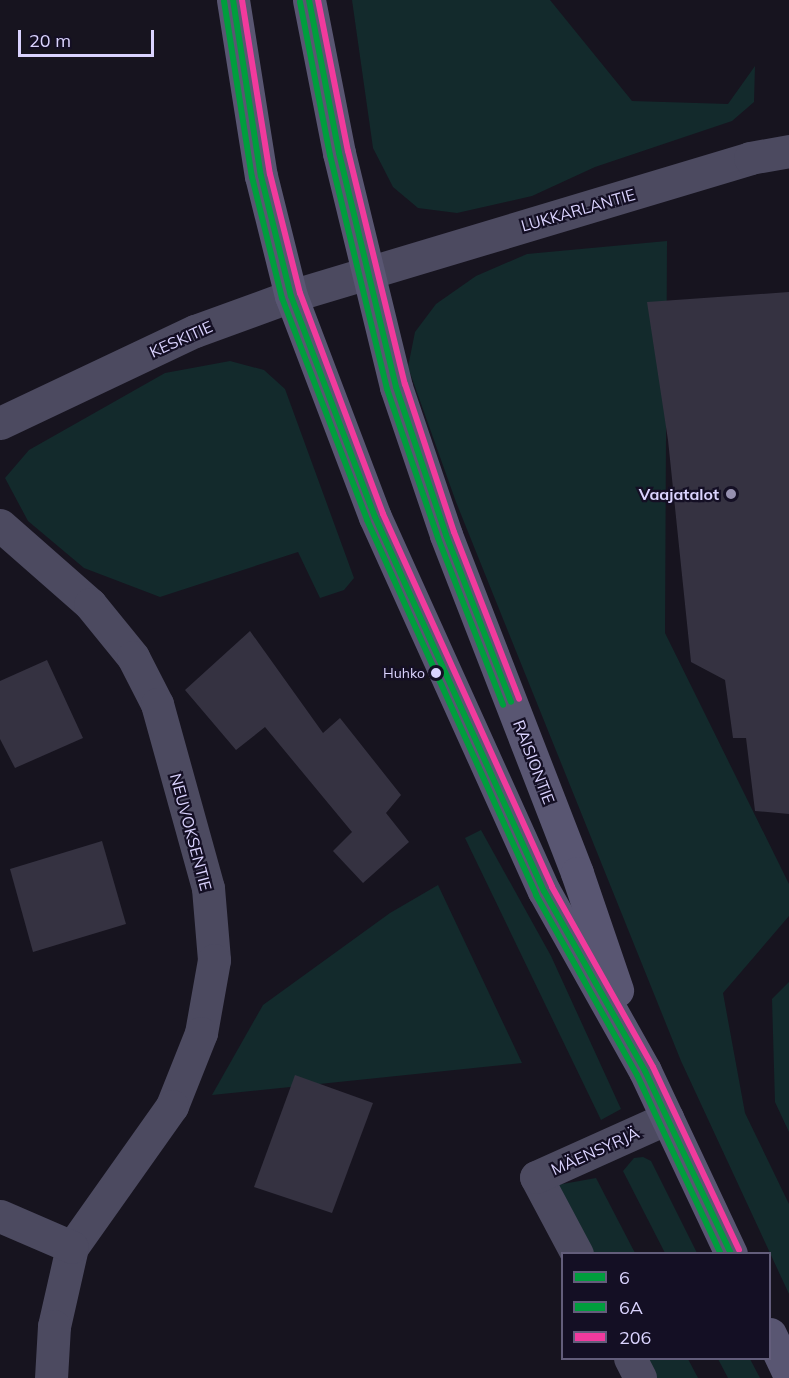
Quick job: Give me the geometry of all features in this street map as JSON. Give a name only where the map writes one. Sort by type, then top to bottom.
[{"type":"main road","name":"RAISIONTIE","points":[[232,0],[257,153],[291,296],[375,517],[544,891],[645,1071],[730,1252]]},
{"type":"main road","name":"RAISIONTIE","points":[[309,0],[367,270],[396,387],[446,535],[577,873],[645,1071]]},
{"type":"main road","points":[[771,1336],[789,1374]]},
{"type":"street","name":"LUKKARLANTIE","points":[[367,270],[750,158],[789,151]]},
{"type":"street","name":"KESKITIE","points":[[0,423],[195,331],[367,270]]},
{"type":"street","name":"NEUVOKSENTIE","points":[[0,525],[90,604],[133,657],[157,704],[208,888],[214,960],[201,1033],[172,1106],[72,1247],[54,1326],[51,1378]]},
{"type":"street","name":"MÄENSYRJÄ","points":[[576,1252],[536,1178],[667,1118]]},
{"type":"street","points":[[0,1216],[72,1247]]},
{"type":"street","points":[[631,1360],[640,1378]]},
{"type":"green space","points":[[352,0],[550,0],[632,101],[728,104],[755,66],[754,102],[732,121],[595,167],[532,196],[457,213],[418,208],[393,187],[373,148]]},
{"type":"green space","points":[[667,241],[665,633],[789,884],[789,916],[723,993],[745,1113],[789,1204],[789,1294],[681,1061],[456,502],[408,367],[415,332],[436,304],[476,276],[527,254]]},
{"type":"green space","points":[[230,361],[264,370],[285,389],[354,578],[344,590],[320,598],[298,552],[160,597],[84,568],[28,521],[5,478],[29,450],[165,373]]},
{"type":"green space","points":[[481,830],[551,956],[621,1109],[601,1120],[465,838]]},
{"type":"green space","points":[[438,885],[522,1063],[212,1095],[263,1005],[390,913]]},
{"type":"green space","points":[[789,982],[789,1132],[775,1102],[772,999]]},
{"type":"green space","points":[[643,1157],[651,1161],[696,1252],[664,1252],[623,1171],[634,1158]]},
{"type":"green space","points":[[596,1178],[634,1252],[590,1252],[557,1185]]},
{"type":"green space","points":[[642,1360],[689,1360],[698,1378],[651,1378]]},
{"type":"green space","points":[[719,1360],[751,1360],[760,1378],[728,1378]]},
{"type":"building","name":"Vaajatalot","points":[[789,292],[789,814],[755,811],[746,738],[733,738],[725,680],[691,662],[668,440],[647,302]]},
{"type":"building","points":[[250,631],[323,733],[340,718],[401,795],[386,813],[409,842],[363,883],[333,851],[352,832],[265,727],[236,750],[185,690]]},
{"type":"building","points":[[47,660],[83,738],[15,768],[0,739],[0,681]]},
{"type":"building","points":[[102,841],[126,924],[33,952],[10,869]]},
{"type":"building","points":[[295,1075],[373,1103],[332,1213],[254,1187]]},
{"type":"transit line","name":"6","points":[[233,0],[261,176],[291,296],[375,517],[544,891],[645,1071],[730,1252]]},
{"type":"transit line","name":"206","points":[[242,0],[270,174],[300,293],[383,514],[552,887],[653,1067],[739,1250]]},
{"type":"transit line","name":"6","points":[[309,0],[339,153],[396,387],[446,535],[511,702]]},
{"type":"transit line","name":"206","points":[[318,0],[348,151],[405,384],[454,532],[519,699]]},
{"type":"transit line","name":"6A","points":[[224,1],[252,177],[282,298],[367,520],[536,895],[637,1075],[720,1252]]},
{"type":"transit line","name":"6A","points":[[300,2],[330,155],[387,389],[438,538],[503,705]]},
{"type":"place","name":"Vaajatalot","points":[[731,494]]},
{"type":"place","name":"Huhko","points":[[436,673]]}]
